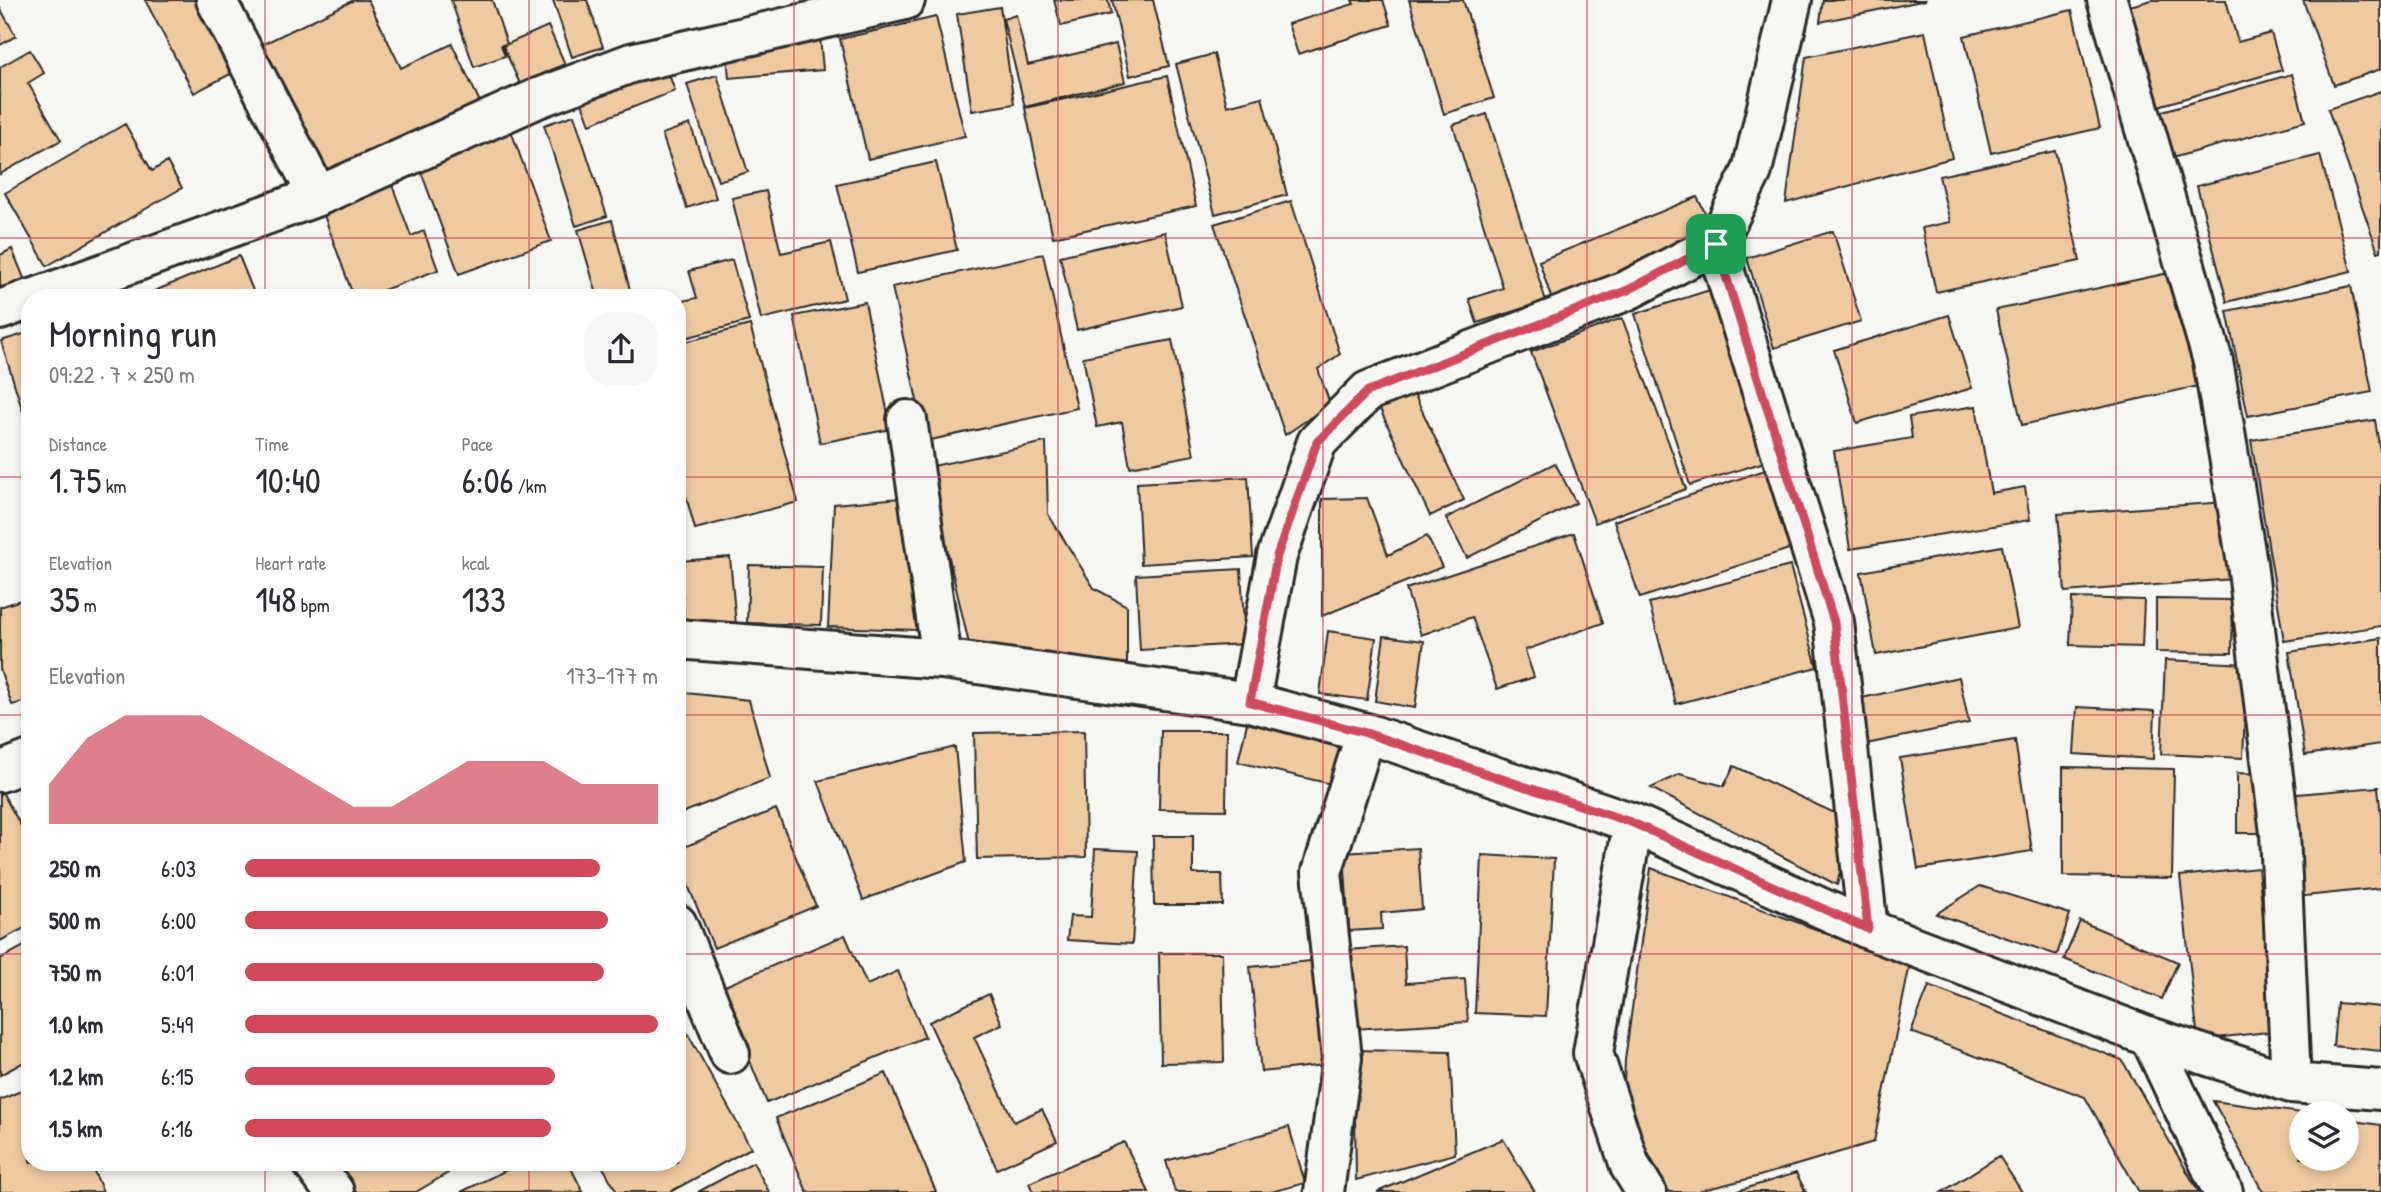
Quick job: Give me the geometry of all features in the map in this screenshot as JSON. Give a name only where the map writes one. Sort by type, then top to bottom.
[{"type":"street","points":[[216,0],[318,196]]},
{"type":"street","points":[[84,289],[112,284],[538,98],[631,63],[905,0]]},
{"type":"street","points":[[1250,702],[1277,556],[1317,442],[1368,391],[1628,290],[1716,244],[1752,170],[1792,0]]},
{"type":"street","points":[[2107,0],[2213,360],[2247,563],[2280,833],[2291,1083]]},
{"type":"street","points":[[1716,244],[1834,622],[1868,929]]},
{"type":"street","points":[[0,310],[21,302]]},
{"type":"street","points":[[906,420],[942,659]]},
{"type":"street","points":[[686,640],[942,659],[1250,702],[1366,733],[1633,823],[1868,929],[2150,1037],[2291,1083],[2381,1090]]},
{"type":"street","points":[[1324,1192],[1342,1058],[1322,872],[1366,733]]},
{"type":"street","points":[[1633,823],[1593,1053],[1630,1166],[1646,1192]]},
{"type":"street","points":[[686,946],[730,1054]]},
{"type":"street","points":[[2150,1037],[2223,1192]]},
{"type":"street","points":[[319,1171],[334,1192]]},
{"type":"building","points":[[145,0],[207,0],[242,68],[194,93]]},
{"type":"building","points":[[354,0],[368,0],[401,68],[452,44],[483,108],[322,185],[255,48]]},
{"type":"building","points":[[451,0],[492,0],[507,44],[501,45],[505,56],[474,67]]},
{"type":"building","points":[[553,0],[587,0],[603,47],[572,57]]},
{"type":"building","points":[[1054,0],[1108,0],[1111,14],[1061,26]]},
{"type":"building","points":[[1112,0],[1153,0],[1169,66],[1130,76]]},
{"type":"building","points":[[1352,0],[1383,0],[1391,25],[1298,54],[1288,24],[1354,4]]},
{"type":"building","points":[[1409,0],[1463,0],[1494,98],[1444,114]]},
{"type":"building","points":[[1823,0],[1926,0],[1820,22]]},
{"type":"building","points":[[2152,0],[2226,0],[2238,42],[2271,33],[2282,70],[2155,107],[2126,7]]},
{"type":"building","points":[[2303,0],[2381,0],[2381,69],[2334,85]]},
{"type":"building","points":[[1000,7],[1014,104],[972,111],[957,14]]},
{"type":"building","points":[[0,8],[16,36],[0,45]]},
{"type":"building","points":[[2072,10],[2100,128],[1991,153],[1964,36]]},
{"type":"building","points":[[1016,15],[1028,65],[1116,44],[1125,82],[1025,107],[1003,19]]},
{"type":"building","points":[[936,17],[965,136],[868,159],[840,39]]},
{"type":"building","points":[[548,26],[565,64],[520,84],[503,46]]},
{"type":"building","points":[[1925,32],[1952,158],[1786,203],[1806,57]]},
{"type":"building","points":[[820,37],[823,70],[729,78],[726,45]]},
{"type":"building","points":[[30,50],[44,73],[28,83],[61,140],[0,174],[0,67]]},
{"type":"building","points":[[1214,54],[1227,106],[1262,97],[1287,195],[1215,214],[1176,64]]},
{"type":"building","points":[[664,61],[675,91],[590,124],[578,93]]},
{"type":"building","points":[[2292,74],[2305,121],[2172,158],[2159,112]]},
{"type":"building","points":[[717,75],[748,172],[718,181],[687,84]]},
{"type":"building","points":[[1167,76],[1196,206],[1053,237],[1025,108]]},
{"type":"building","points":[[2381,91],[2381,251],[2378,252],[2328,109]]},
{"type":"building","points":[[1487,114],[1546,301],[1477,323],[1469,299],[1503,288],[1453,125]]},
{"type":"building","points":[[574,115],[607,216],[576,226],[544,125]]},
{"type":"building","points":[[125,124],[152,171],[167,162],[182,188],[47,266],[5,193]]},
{"type":"building","points":[[690,124],[716,198],[687,208],[662,134]]},
{"type":"building","points":[[510,128],[551,241],[459,274],[417,161]]},
{"type":"building","points":[[2055,151],[2080,261],[1936,292],[1922,228],[1950,222],[1939,176]]},
{"type":"building","points":[[2320,155],[2351,271],[2227,302],[2197,186]]},
{"type":"building","points":[[936,162],[957,250],[858,272],[837,184]]},
{"type":"building","points":[[391,182],[411,236],[424,231],[438,270],[386,289],[351,289],[321,207]]},
{"type":"building","points":[[766,191],[781,253],[831,242],[845,299],[761,319],[732,198]]},
{"type":"building","points":[[1697,197],[1714,230],[1552,300],[1539,261]]},
{"type":"building","points":[[1291,201],[1340,354],[1318,369],[1330,404],[1285,435],[1214,224]]},
{"type":"building","points":[[612,220],[630,289],[595,289],[578,230]]},
{"type":"building","points":[[1833,231],[1861,321],[1774,348],[1747,258]]},
{"type":"building","points":[[1165,232],[1182,306],[1077,330],[1060,256]]},
{"type":"building","points":[[12,249],[26,283],[0,294],[0,255]]},
{"type":"building","points":[[1043,254],[1077,408],[926,441],[892,287]]},
{"type":"building","points":[[239,256],[252,289],[159,289]]},
{"type":"building","points":[[732,260],[749,321],[686,338],[686,300],[697,298],[689,271]]},
{"type":"building","points":[[2178,271],[2203,385],[2022,425],[1996,310]]},
{"type":"building","points":[[2351,286],[2372,392],[2248,416],[2227,311]]},
{"type":"building","points":[[1716,288],[1771,460],[1690,485],[1635,314]]},
{"type":"building","points":[[865,302],[891,429],[820,443],[794,316]]},
{"type":"building","points":[[1949,315],[1972,388],[1857,423],[1834,350]]},
{"type":"building","points":[[1622,318],[1686,489],[1595,523],[1531,352]]},
{"type":"building","points":[[750,325],[798,502],[695,529],[686,496],[686,342]]},
{"type":"building","points":[[21,335],[21,405],[1,341]]},
{"type":"building","points":[[1172,340],[1194,455],[1130,467],[1122,422],[1097,427],[1083,357]]},
{"type":"building","points":[[1412,389],[1464,500],[1430,516],[1378,405]]},
{"type":"building","points":[[1976,406],[1991,493],[2025,487],[2030,520],[1850,549],[1834,451],[1912,438],[1909,417]]},
{"type":"building","points":[[2375,420],[2381,458],[2381,626],[2284,641],[2251,440]]},
{"type":"building","points":[[1046,442],[1048,514],[1094,588],[1127,606],[1127,678],[969,644],[928,467]]},
{"type":"building","points":[[1555,463],[1576,503],[1467,558],[1446,518]]},
{"type":"building","points":[[1765,470],[1792,548],[1640,598],[1614,521]]},
{"type":"building","points":[[1248,477],[1253,557],[1141,564],[1137,483]]},
{"type":"building","points":[[900,498],[917,630],[828,627],[834,504]]},
{"type":"building","points":[[1367,498],[1388,555],[1427,536],[1442,567],[1322,616],[1322,499]]},
{"type":"building","points":[[2226,502],[2233,579],[2065,592],[2058,514]]},
{"type":"building","points":[[1574,533],[1603,623],[1525,650],[1534,677],[1497,689],[1472,617],[1421,635],[1406,589]]},
{"type":"building","points":[[2002,546],[2018,628],[1876,655],[1861,572]]},
{"type":"building","points":[[730,557],[736,625],[686,629],[686,561]]},
{"type":"building","points":[[749,565],[823,567],[821,625],[747,623]]},
{"type":"building","points":[[1790,566],[1817,667],[1676,704],[1649,603]]},
{"type":"building","points":[[1241,569],[1245,644],[1140,650],[1136,575]]},
{"type":"building","points":[[2072,598],[2144,600],[2142,647],[2070,645]]},
{"type":"building","points":[[2156,599],[2233,600],[2232,653],[2156,652]]},
{"type":"building","points":[[21,600],[21,702],[12,705],[0,669],[0,607]]},
{"type":"building","points":[[1328,631],[1376,638],[1367,700],[1320,694]]},
{"type":"building","points":[[1384,636],[1424,641],[1415,708],[1375,701]]},
{"type":"building","points":[[2381,638],[2381,744],[2305,755],[2289,652]]},
{"type":"building","points":[[2165,660],[2247,664],[2243,758],[2161,754]]},
{"type":"building","points":[[1959,677],[1969,723],[1866,744],[1857,699]]},
{"type":"building","points":[[686,693],[749,700],[770,778],[686,811]]},
{"type":"building","points":[[2077,707],[2155,711],[2153,759],[2074,754]]},
{"type":"building","points":[[1247,723],[1340,745],[1331,784],[1238,762]]},
{"type":"building","points":[[1084,731],[1086,857],[977,859],[974,733]]},
{"type":"building","points":[[1161,731],[1227,731],[1226,810],[1159,809]]},
{"type":"building","points":[[2015,740],[2032,851],[1918,869],[1900,758]]},
{"type":"building","points":[[955,747],[966,862],[863,900],[818,781]]},
{"type":"building","points":[[1734,766],[1852,821],[1837,885],[1651,788],[1680,774],[1724,786]]},
{"type":"building","points":[[2063,767],[2174,769],[2172,878],[2063,876]]},
{"type":"building","points":[[2237,773],[2265,774],[2266,833],[2237,833]]},
{"type":"building","points":[[2378,787],[2381,817],[2381,888],[2296,897],[2286,795]]},
{"type":"building","points":[[2,792],[21,826],[21,930],[0,941]]},
{"type":"building","points":[[776,809],[816,906],[714,948],[686,881],[686,846]]},
{"type":"building","points":[[1153,836],[1193,836],[1193,874],[1222,874],[1223,905],[1154,905]]},
{"type":"building","points":[[1418,848],[1422,909],[1381,913],[1382,929],[1349,931],[1344,853]]},
{"type":"building","points":[[1095,849],[1138,851],[1132,944],[1067,940],[1070,916],[1091,917]]},
{"type":"building","points":[[1482,855],[1554,859],[1546,1016],[1475,1013]]},
{"type":"building","points":[[1651,868],[1910,964],[1874,1142],[1695,1192],[1669,1192],[1623,1106],[1625,1060]]},
{"type":"building","points":[[2258,868],[2276,1031],[2198,1040],[2180,876]]},
{"type":"building","points":[[1980,886],[2070,914],[2057,955],[1936,914]]},
{"type":"building","points":[[2080,921],[2178,962],[2162,999],[2064,959]]},
{"type":"building","points":[[845,935],[867,985],[898,971],[925,1037],[767,1103],[720,988]]},
{"type":"building","points":[[1404,946],[1406,983],[1465,979],[1468,1022],[1353,1029],[1347,950]]},
{"type":"building","points":[[21,948],[21,1064],[0,1075],[0,959]]},
{"type":"building","points":[[1159,953],[1222,953],[1224,1062],[1161,1063]]},
{"type":"building","points":[[1321,960],[1332,1064],[1261,1072],[1250,967]]},
{"type":"building","points":[[1929,986],[2122,1060],[2199,1192],[2139,1192],[2085,1097],[1911,1032]]},
{"type":"building","points":[[989,994],[1002,1024],[974,1037],[1014,1122],[1042,1109],[1057,1141],[997,1169],[929,1022]]},
{"type":"building","points":[[2337,1003],[2381,1007],[2381,1051],[2333,1046]]},
{"type":"building","points":[[686,1031],[751,1148],[670,1192],[617,1192],[605,1171],[686,1171]]},
{"type":"building","points":[[1354,1050],[1450,1052],[1455,1154],[1356,1180]]},
{"type":"building","points":[[886,1073],[936,1192],[807,1192],[776,1118]]},
{"type":"building","points":[[21,1091],[21,1171],[94,1171],[103,1192],[0,1192],[0,1100]]},
{"type":"building","points":[[2213,1101],[2289,1111],[2289,1171],[2359,1171],[2359,1122],[2381,1125],[2381,1192],[2263,1192]]},
{"type":"building","points":[[1289,1127],[1305,1183],[1271,1192],[1175,1192],[1166,1161]]},
{"type":"building","points":[[1503,1139],[1535,1192],[1377,1192]]},
{"type":"building","points":[[1124,1142],[1149,1192],[1033,1192],[1029,1183]]},
{"type":"building","points":[[1999,1156],[2022,1192],[1942,1192]]},
{"type":"building","points":[[753,1162],[769,1192],[698,1192]]},
{"type":"building","points":[[341,1171],[448,1173],[416,1192],[354,1192]]},
{"type":"building","points":[[504,1171],[572,1171],[583,1192],[461,1192]]},
{"type":"building","points":[[1796,1173],[1806,1192],[1734,1192]]},
{"type":"route","points":[[1716,244],[1834,622],[1868,929],[1633,823],[1366,733],[1250,702],[1277,556],[1317,442],[1368,391],[1628,290],[1716,244]]}]
